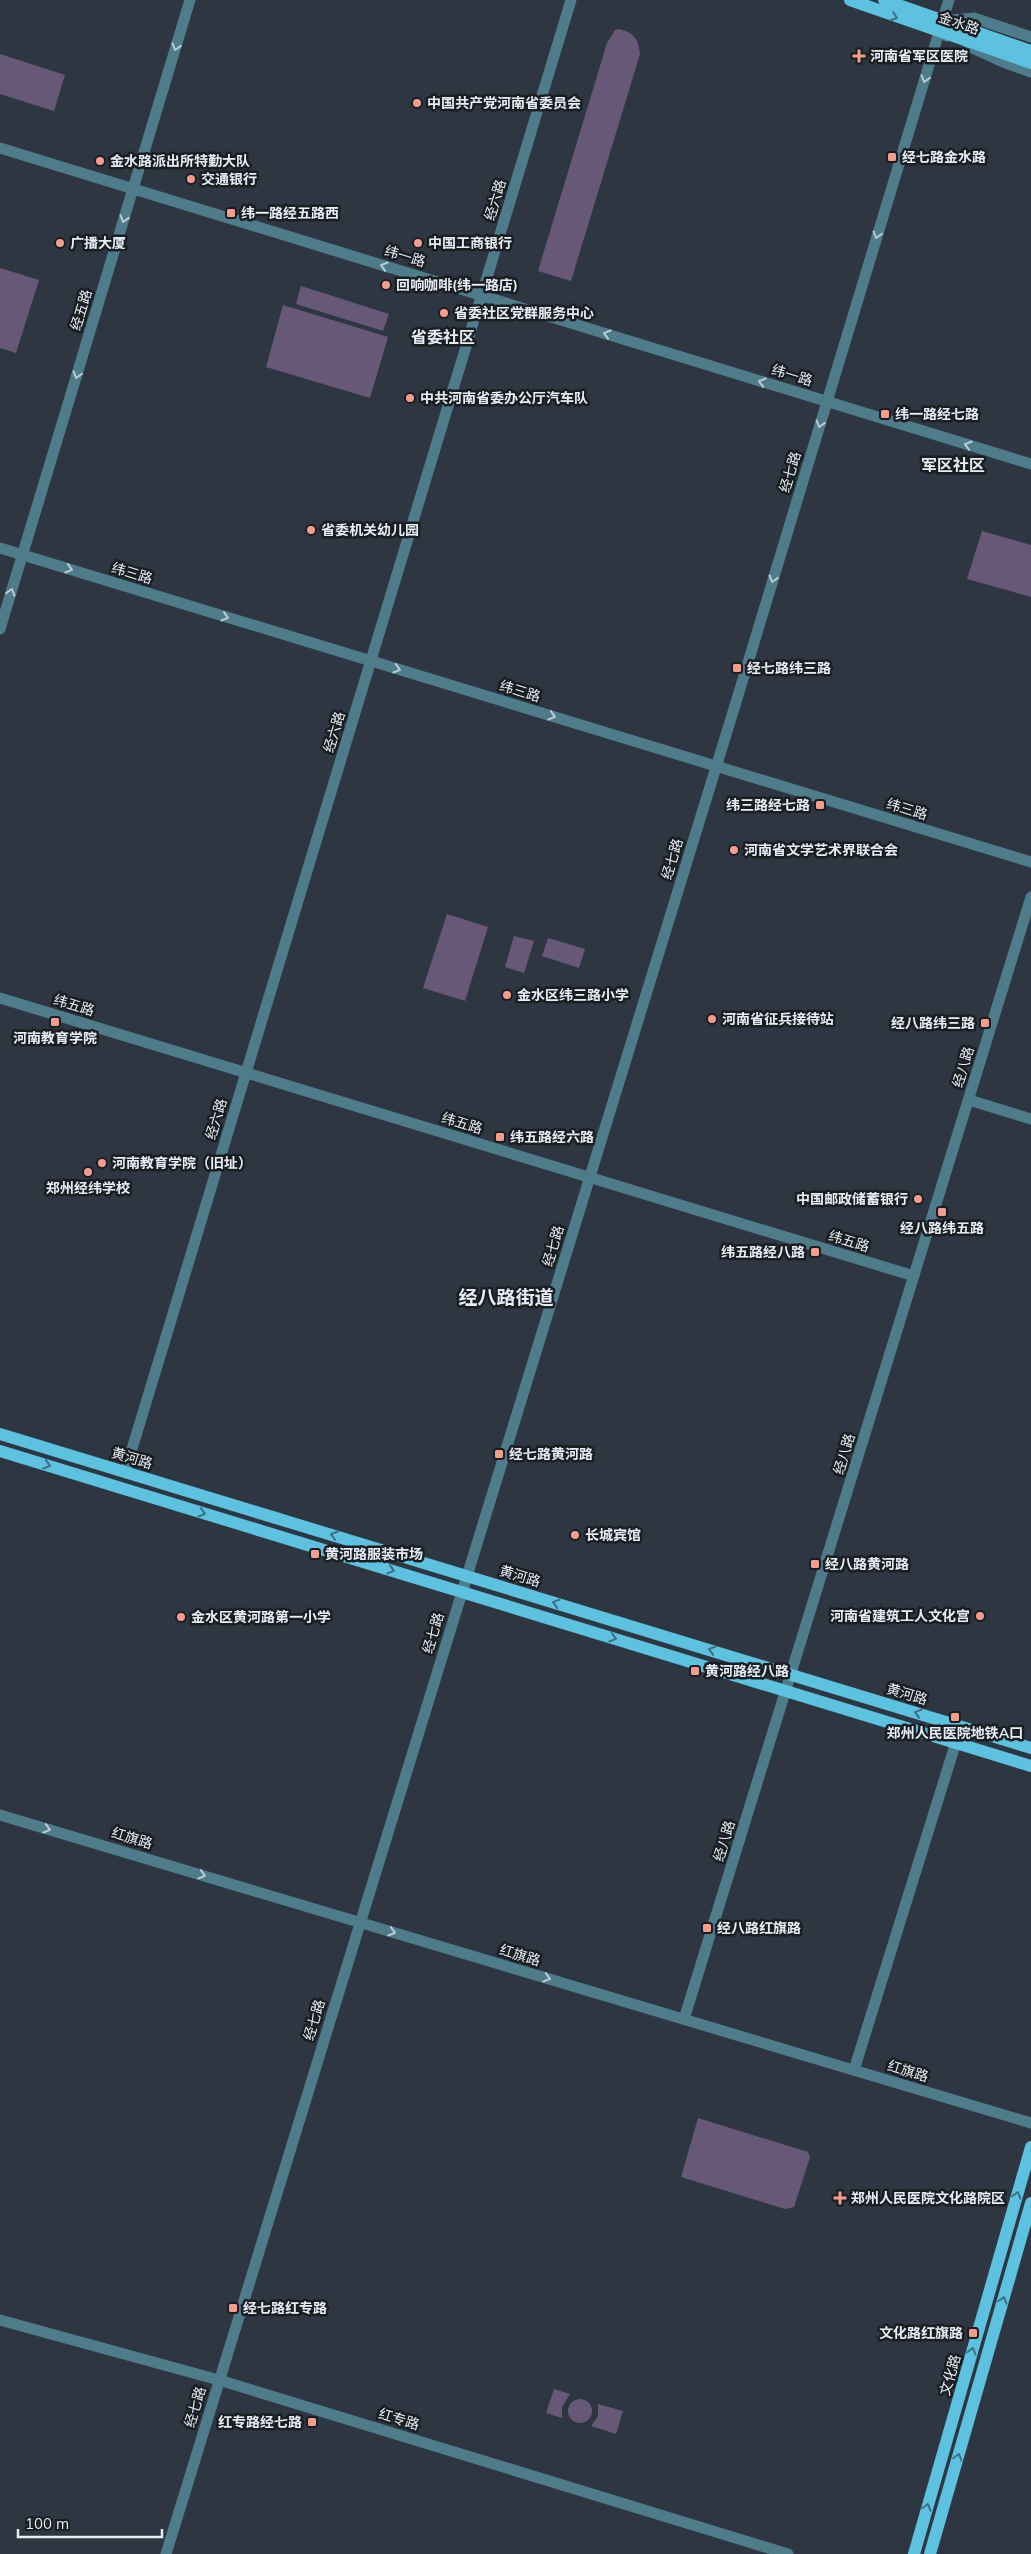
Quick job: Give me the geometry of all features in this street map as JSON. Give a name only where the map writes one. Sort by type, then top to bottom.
[{"type":"main road","name":"金水路","points":[[850,0],[941,27],[1027,56]]},
{"type":"main road","name":"金水路","points":[[884,0],[941,27]]},
{"type":"main road","name":"黄河路","points":[[0,1434],[1031,1748]]},
{"type":"main road","points":[[0,1451],[1031,1766]]},
{"type":"main road","name":"文化路","points":[[914,2554],[1031,2147]]},
{"type":"main road","points":[[930,2554],[1031,2203]]},
{"type":"street","name":"经五路","points":[[0,630],[190,0]]},
{"type":"street","name":"经六路","points":[[125,1472],[571,0]]},
{"type":"street","name":"经七路","points":[[166,2554],[590,1177],[949,0]]},
{"type":"street","points":[[941,27],[974,18],[1031,37]]},
{"type":"street","points":[[941,27],[1003,62],[1031,72]]},
{"type":"street","name":"纬一路","points":[[0,148],[1031,464]]},
{"type":"street","name":"纬三路","points":[[0,548],[1031,862]]},
{"type":"street","name":"经八路","points":[[684,2020],[1031,897]]},
{"type":"street","name":"纬五路","points":[[0,998],[914,1276]]},
{"type":"street","points":[[969,1100],[1031,1119]]},
{"type":"street","points":[[854,2070],[956,1742]]},
{"type":"street","name":"红旗路","points":[[0,1815],[1031,2123]]},
{"type":"street","name":"红专路","points":[[0,2320],[219,2380],[788,2554]]},
{"type":"shaded area","points":[[619,29],[629,32],[635,37],[640,54],[571,281],[538,271],[607,43],[615,30]]},
{"type":"shaded area","points":[[0,54],[65,75],[54,111],[0,94]]},
{"type":"shaded area","points":[[0,268],[39,280],[16,353],[0,348]]},
{"type":"shaded area","points":[[301,286],[389,314],[383,331],[296,304]]},
{"type":"shaded area","points":[[283,305],[388,337],[370,398],[266,367]]},
{"type":"shaded area","points":[[982,531],[1031,545],[1031,597],[967,579]]},
{"type":"shaded area","points":[[447,914],[488,927],[465,1001],[423,988]]},
{"type":"shaded area","points":[[514,936],[534,941],[524,973],[505,967]]},
{"type":"shaded area","points":[[548,938],[585,949],[579,968],[542,956]]},
{"type":"shaded area","points":[[698,2118],[808,2152],[810,2157],[794,2207],[785,2209],[681,2177]]},
{"type":"shaded area","points":[[554,2389],[570,2394],[562,2407],[562,2418],[546,2413]]},
{"type":"shaded area","points":[[580,2399],[589,2402],[592,2411],[589,2420],[580,2423],[571,2420],[568,2411],[571,2402]]},
{"type":"shaded area","points":[[598,2404],[623,2411],[616,2434],[591,2426],[598,2416]]},
{"type":"place","name":"河南省军区医院","points":[[859,56]]},
{"type":"place","name":"中国共产党河南省委员会","points":[[417,103]]},
{"type":"place","name":"经七路金水路","points":[[892,157]]},
{"type":"place","name":"金水路派出所特勤大队","points":[[100,161]]},
{"type":"place","name":"交通银行","points":[[191,179]]},
{"type":"place","name":"纬一路经五路西","points":[[231,213]]},
{"type":"place","name":"广播大厦","points":[[60,243]]},
{"type":"place","name":"中国工商银行","points":[[418,243]]},
{"type":"place","name":"回响咖啡(纬一路店)","points":[[386,285]]},
{"type":"place","name":"省委社区党群服务中心","points":[[444,313]]},
{"type":"place","name":"中共河南省委办公厅汽车队","points":[[410,398]]},
{"type":"place","name":"纬一路经七路","points":[[885,414]]},
{"type":"place","name":"省委机关幼儿园","points":[[311,530]]},
{"type":"place","name":"经七路纬三路","points":[[737,668]]},
{"type":"place","name":"纬三路经七路","points":[[820,805]]},
{"type":"place","name":"河南省文学艺术界联合会","points":[[734,850]]},
{"type":"place","name":"金水区纬三路小学","points":[[507,995]]},
{"type":"place","name":"河南省征兵接待站","points":[[712,1019]]},
{"type":"place","name":"河南教育学院","points":[[55,1022]]},
{"type":"place","name":"经八路纬三路","points":[[985,1023]]},
{"type":"place","name":"纬五路经六路","points":[[500,1137]]},
{"type":"place","name":"河南教育学院（旧址）","points":[[102,1163]]},
{"type":"place","name":"郑州经纬学校","points":[[88,1172]]},
{"type":"place","name":"中国邮政储蓄银行","points":[[918,1199]]},
{"type":"place","name":"经八路纬五路","points":[[942,1212]]},
{"type":"place","name":"纬五路经八路","points":[[815,1252]]},
{"type":"place","name":"经七路黄河路","points":[[499,1454]]},
{"type":"place","name":"长城宾馆","points":[[575,1535]]},
{"type":"place","name":"黄河路服装市场","points":[[315,1554]]},
{"type":"place","name":"经八路黄河路","points":[[815,1564]]},
{"type":"place","name":"河南省建筑工人文化宫","points":[[980,1616]]},
{"type":"place","name":"金水区黄河路第一小学","points":[[181,1617]]},
{"type":"place","name":"黄河路经八路","points":[[695,1671]]},
{"type":"place","name":"郑州人民医院地铁A口","points":[[955,1717]]},
{"type":"place","name":"经八路红旗路","points":[[707,1928]]},
{"type":"place","name":"郑州人民医院文化路院区","points":[[840,2198]]},
{"type":"place","name":"经七路红专路","points":[[233,2308]]},
{"type":"place","name":"文化路红旗路","points":[[973,2333]]},
{"type":"place","name":"红专路经七路","points":[[312,2422]]},
{"type":"district","name":"省委社区","points":[[443,337]]},
{"type":"district","name":"军区社区","points":[[953,465]]},
{"type":"district","name":"经八路街道","points":[[506,1297]]}]
